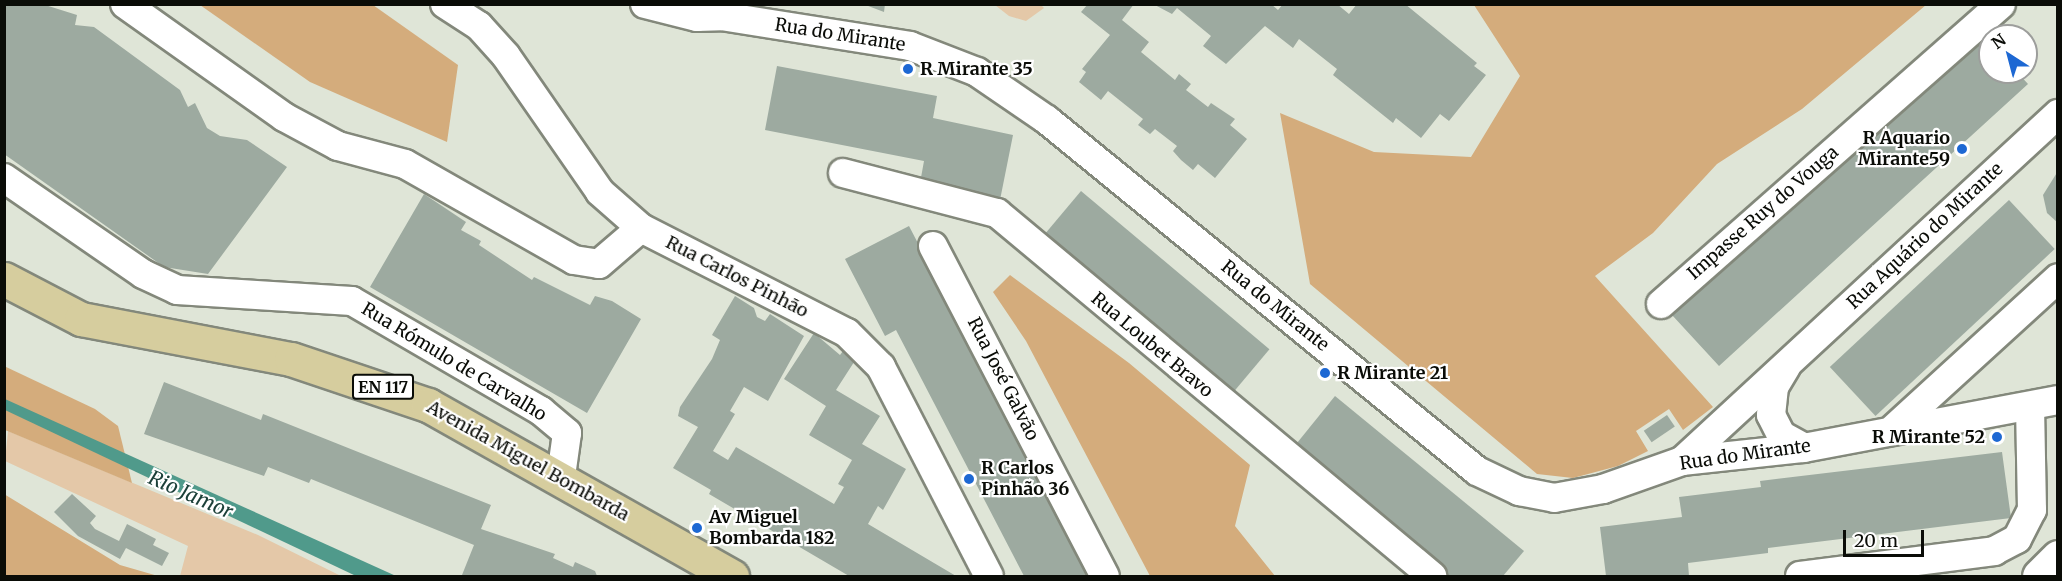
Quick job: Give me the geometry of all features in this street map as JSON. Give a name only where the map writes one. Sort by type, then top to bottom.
[{"type":"main road","name":"Avenida Miguel Bombarda","points":[[4,279],[81,319],[281,356],[347,374],[445,413],[561,476],[732,576]]},
{"type":"street","points":[[125,4],[284,117],[338,146],[405,164],[574,260],[598,264],[641,228]]},
{"type":"street","name":"Rua Carlos Pinhão","points":[[445,4],[479,26],[506,56],[600,192],[641,228],[847,333],[881,367],[989,576]]},
{"type":"street","name":"Rua do Mirante","points":[[645,4],[697,17],[726,10],[805,29],[910,46],[977,72],[1047,120],[1477,471],[1519,491],[1554,498],[1603,489],[1682,461],[1804,448],[1894,428],[2030,408],[2058,400]]},
{"type":"street","points":[[789,4],[805,29]]},
{"type":"street","name":"Impasse Ruy do Vouga","points":[[1660,304],[2001,4]]},
{"type":"street","name":"Rua Aquário do Mirante","points":[[1682,461],[1792,357],[2058,114]]},
{"type":"street","name":"Rua Loubet Bravo","points":[[843,173],[997,213],[1432,576]]},
{"type":"street","name":"Rua Rómulo de Carvalho","points":[[4,178],[143,274],[177,290],[352,302],[541,411],[567,433],[561,476]]},
{"type":"street","name":"Rua José Galvão","points":[[933,246],[1105,576]]},
{"type":"street","points":[[1894,428],[2058,279]]},
{"type":"street","name":"Rua Aquário do Mirante","points":[[1792,357],[1774,387],[1771,415],[1781,435],[1804,448]]},
{"type":"street","points":[[1800,576],[1994,551],[2018,538],[2032,510],[2030,408]]},
{"type":"street","points":[[2040,576],[2058,557]]},
{"type":"shaded area","points":[[200,5],[373,5],[458,65],[447,142],[310,82]]},
{"type":"shaded area","points":[[995,5],[1041,5],[1044,8],[1026,21],[1009,16]]},
{"type":"shaded area","points":[[1474,5],[1926,5],[1802,109],[1717,164],[1653,233],[1595,276],[1713,407],[1683,430],[1669,409],[1636,431],[1648,451],[1618,466],[1573,478],[1537,474],[1310,284],[1280,113],[1374,152],[1471,157],[1520,76]]},
{"type":"shaded area","points":[[1010,275],[1129,363],[1250,465],[1235,526],[1275,576],[1150,576],[1026,341],[993,292]]},
{"type":"shaded area","points":[[4,366],[95,409],[118,426],[132,483],[5,430]]},
{"type":"shaded area","points":[[8,431],[258,535],[341,576],[180,576],[188,546],[5,461]]},
{"type":"shaded area","points":[[4,494],[120,565],[158,576],[5,576]]},
{"type":"water","name":"Rio Jamor","points":[[5,399],[396,576],[356,576],[5,410]]},
{"type":"building","points":[[4,4],[42,4],[77,15],[75,25],[94,27],[180,90],[188,107],[195,103],[207,128],[220,136],[247,140],[287,167],[208,274],[164,267],[4,154]]},
{"type":"building","points":[[863,4],[885,4],[884,12]]},
{"type":"building","points":[[1088,4],[1134,4],[1122,20],[1149,42],[1141,52],[1175,80],[1179,74],[1191,84],[1186,90],[1208,107],[1211,103],[1235,119],[1230,125],[1247,139],[1215,178],[1198,164],[1193,170],[1173,151],[1177,146],[1155,129],[1150,134],[1138,125],[1143,119],[1108,91],[1101,100],[1079,82],[1086,72],[1082,69],[1110,35],[1081,12]]},
{"type":"building","points":[[1153,4],[1271,4],[1278,10],[1283,4],[1337,4],[1349,14],[1357,4],[1405,4],[1477,63],[1474,66],[1486,75],[1449,121],[1440,114],[1421,138],[1396,118],[1393,123],[1333,75],[1337,69],[1299,39],[1293,48],[1265,26],[1226,64],[1203,46],[1211,36],[1177,8],[1172,14]]},
{"type":"building","points":[[1978,35],[1978,84],[2028,84],[1719,366],[1672,315]]},
{"type":"building","points":[[777,66],[937,96],[933,118],[1013,135],[1000,200],[920,183],[924,161],[765,130]]},
{"type":"building","points":[[2058,171],[2058,223],[2047,213],[2043,195]]},
{"type":"building","points":[[1081,191],[1269,349],[1228,398],[1040,240]]},
{"type":"building","points":[[424,194],[466,222],[461,230],[481,241],[479,245],[532,280],[534,277],[590,305],[595,296],[612,301],[641,319],[587,413],[370,287]]},
{"type":"building","points":[[2009,200],[2055,249],[1876,416],[1830,367]]},
{"type":"building","points":[[909,226],[1098,576],[1024,576],[896,330],[885,336],[845,259]]},
{"type":"building","points":[[735,296],[754,308],[757,317],[765,321],[770,314],[804,336],[768,401],[744,387],[730,411],[735,414],[713,451],[728,460],[736,447],[834,504],[844,487],[838,484],[852,460],[809,435],[826,406],[784,379],[814,333],[840,355],[843,351],[856,359],[836,390],[880,416],[862,444],[906,469],[883,510],[878,506],[868,524],[956,576],[849,576],[709,494],[711,490],[673,468],[698,427],[678,416],[680,407],[712,359],[720,340],[712,335]]},
{"type":"building","points":[[164,382],[261,420],[263,414],[491,505],[481,529],[555,554],[553,558],[573,567],[575,562],[595,571],[597,576],[465,576],[462,575],[474,545],[311,479],[309,483],[268,467],[264,476],[144,434]]},
{"type":"building","points":[[1335,396],[1524,551],[1503,576],[1448,576],[1293,448]]},
{"type":"building","points":[[1667,415],[1675,427],[1652,442],[1644,431]]},
{"type":"building","points":[[2002,452],[2011,518],[1768,548],[1768,553],[1688,563],[1689,576],[1606,576],[1600,527],[1682,517],[1679,497],[1761,487],[1760,481]]},
{"type":"building","points":[[72,494],[96,516],[90,523],[95,529],[119,541],[127,524],[156,539],[153,545],[169,553],[162,566],[126,548],[120,559],[78,536],[54,512]]},
{"type":"place","name":"R Mirante 35","points":[[908,69]]},
{"type":"place","name":"R Aquario Mirante59","points":[[1962,149]]},
{"type":"place","name":"R Mirante 21","points":[[1325,373]]},
{"type":"place","name":"R Mirante 52","points":[[1997,437]]},
{"type":"place","name":"R Carlos Pinhão 36","points":[[969,479]]},
{"type":"place","name":"Av Miguel Bombarda 182","points":[[697,528]]}]
